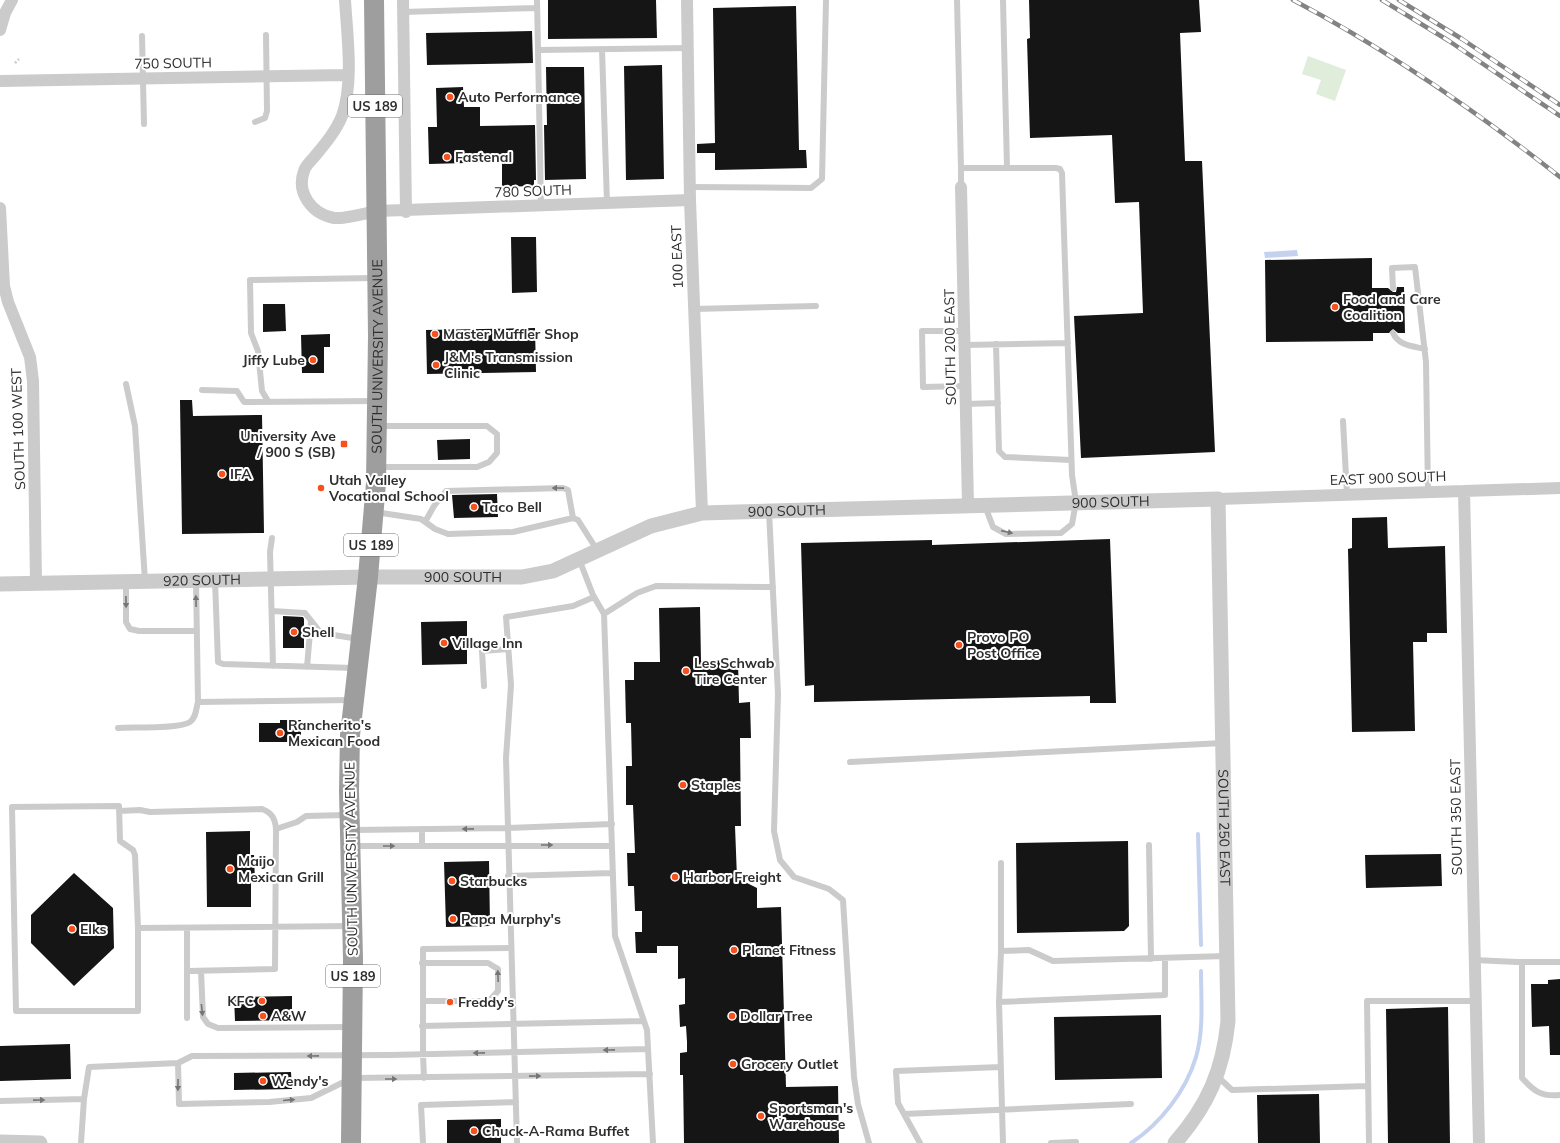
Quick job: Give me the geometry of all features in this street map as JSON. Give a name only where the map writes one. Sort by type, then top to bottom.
[{"type":"highway","name":"SOUTH UNIVERSITY AVENUE","points":[[351,1143],[352,926],[350,735],[368,577],[374,512],[376,467],[377,211],[374,0]]},
{"type":"street","points":[[0,30],[5,13],[12,0]]},
{"type":"street","name":"780 SOUTH","points":[[345,0],[347,75],[346,95],[342,116],[332,134],[304,170],[302,183],[305,200],[316,211],[335,218],[377,211],[406,212],[690,200]]},
{"type":"street","name":"100 EAST","points":[[687,0],[690,200],[702,513]]},
{"type":"street","points":[[403,6],[406,212]]},
{"type":"street","name":"750 SOUTH","points":[[0,81],[347,75]]},
{"type":"street","name":"SOUTH 200 EAST","points":[[961,187],[968,505]]},
{"type":"street","name":"SOUTH 100 WEST","points":[[0,208],[4,286],[8,302],[30,357],[33,381],[36,582]]},
{"type":"street","name":"EAST 900 SOUTH","points":[[1218,499],[1560,488]]},
{"type":"street","name":"SOUTH 350 EAST","points":[[1464,491],[1478,1143]]},
{"type":"street","name":"900 SOUTH","points":[[368,577],[522,577],[553,571],[651,526],[702,513],[1218,499]]},
{"type":"street","name":"SOUTH 250 EAST","points":[[1175,1143],[1201,1108],[1217,1076],[1226,1043],[1228,1021],[1218,499]]},
{"type":"street","name":"920 SOUTH","points":[[0,584],[36,582],[368,577]]},
{"type":"street","points":[[0,1142],[40,1143]]},
{"type":"lane","points":[[537,0],[541,206]]},
{"type":"lane","points":[[690,187],[811,188],[822,179],[826,0]]},
{"type":"lane","points":[[957,0],[961,187]]},
{"type":"lane","points":[[1003,0],[1007,168]]},
{"type":"lane","points":[[403,6],[537,8]]},
{"type":"lane","points":[[255,122],[265,118],[267,111],[266,35]]},
{"type":"lane","points":[[142,36],[144,124]]},
{"type":"lane","points":[[538,50],[688,48]]},
{"type":"lane","points":[[602,49],[607,203]]},
{"type":"lane","points":[[961,168],[1056,168],[1060,169],[1062,173],[1071,460],[1076,502],[1072,524],[1061,533],[1006,534],[994,527],[984,505]]},
{"type":"lane","points":[[1392,288],[1392,268],[1415,267],[1425,349],[1428,492]]},
{"type":"lane","points":[[268,401],[262,391],[258,351],[251,333],[250,280],[377,278]]},
{"type":"lane","points":[[694,309],[816,306]]},
{"type":"lane","points":[[964,331],[922,331],[923,387],[966,386]]},
{"type":"lane","points":[[1393,333],[1397,340],[1402,343],[1425,349]]},
{"type":"lane","points":[[965,345],[1068,342]]},
{"type":"lane","points":[[996,344],[999,451],[1005,457],[1071,460]]},
{"type":"lane","points":[[126,384],[135,426],[145,581]]},
{"type":"lane","points":[[202,390],[237,391],[244,402],[376,401]]},
{"type":"lane","points":[[966,404],[998,403]]},
{"type":"lane","points":[[1343,421],[1347,495]]},
{"type":"lane","points":[[376,426],[488,426],[497,434],[497,453],[489,462],[477,467],[376,467]]},
{"type":"lane","points":[[425,522],[434,506],[446,491],[509,489],[563,488],[568,490],[573,518]]},
{"type":"lane","points":[[769,511],[778,694],[774,831],[780,860],[794,877],[829,889],[843,900],[854,1077],[858,1104],[869,1143]]},
{"type":"lane","points":[[374,512],[421,519],[435,529],[448,534],[517,532],[573,518],[578,520],[598,550]]},
{"type":"lane","points":[[272,538],[270,552],[273,666]]},
{"type":"lane","points":[[579,559],[594,597],[604,614],[615,936],[647,1030],[653,1143]]},
{"type":"lane","points":[[118,728],[179,726],[190,723],[194,718],[198,702],[196,580]]},
{"type":"lane","points":[[215,580],[218,662],[224,664],[357,668]]},
{"type":"lane","points":[[126,581],[126,622],[130,629],[139,631],[196,631]]},
{"type":"lane","points":[[604,614],[637,593],[656,586],[773,587]]},
{"type":"lane","points":[[517,1143],[508,876],[506,758],[511,685],[506,617],[573,606],[594,597]]},
{"type":"lane","points":[[272,611],[300,611],[305,613],[321,633],[361,639]]},
{"type":"lane","points":[[307,667],[311,621]]},
{"type":"lane","points":[[484,686],[482,651],[508,649]]},
{"type":"lane","points":[[198,702],[354,700]]},
{"type":"lane","points":[[850,762],[1223,743]]},
{"type":"lane","points":[[119,806],[120,841],[133,850],[135,856],[138,928],[138,1011],[16,1011],[12,807],[119,806]]},
{"type":"lane","points":[[119,810],[150,812],[262,809],[270,812],[275,819],[275,969],[187,971]]},
{"type":"lane","points":[[276,829],[297,822],[306,816],[350,830],[422,846],[612,846]]},
{"type":"lane","points":[[350,830],[507,828],[612,824]]},
{"type":"lane","points":[[422,829],[422,846]]},
{"type":"lane","points":[[1149,845],[1151,959]]},
{"type":"lane","points":[[1000,863],[1000,1002],[1003,1143]]},
{"type":"lane","points":[[508,876],[613,873]]},
{"type":"lane","points":[[138,928],[352,926]]},
{"type":"lane","points":[[187,928],[187,1018]]},
{"type":"lane","points":[[424,1078],[422,949],[511,948]]},
{"type":"lane","points":[[1001,951],[1029,950],[1053,961],[1165,959],[1227,956]]},
{"type":"lane","points":[[1000,1002],[1165,995],[1165,959]]},
{"type":"lane","points":[[1474,960],[1560,962]]},
{"type":"lane","points":[[1522,962],[1522,1078],[1534,1091],[1550,1096],[1560,1095]]},
{"type":"lane","points":[[422,963],[488,963],[498,969],[498,991],[489,1001],[422,1002]]},
{"type":"lane","points":[[200,971],[202,1017],[208,1024],[218,1028],[352,1027]]},
{"type":"lane","points":[[1369,1143],[1367,1001],[1475,1001]]},
{"type":"lane","points":[[422,1026],[644,1021]]},
{"type":"lane","points":[[81,1143],[84,1099],[89,1066],[178,1063],[192,1056],[423,1054],[648,1049]]},
{"type":"lane","points":[[178,1063],[179,1104],[269,1102],[311,1098],[352,1078],[650,1074]]},
{"type":"lane","points":[[920,1143],[898,1103],[896,1071],[1001,1067]]},
{"type":"lane","points":[[1217,1076],[1232,1090],[1368,1086]]},
{"type":"lane","points":[[0,1101],[84,1099]]},
{"type":"lane","points":[[422,1143],[421,1105],[516,1102]]},
{"type":"lane","points":[[904,1114],[1002,1111],[1131,1104]]},
{"type":"lane","points":[[1051,1143],[1076,1142]]},
{"type":"path","points":[[15,63],[19,59]]},
{"type":"green space","points":[[1308,56],[1346,70],[1335,101],[1316,94],[1321,80],[1302,74]]},
{"type":"water","points":[[1297,250],[1298,256],[1265,258],[1264,252]]},
{"type":"building","points":[[548,0],[656,0],[657,38],[548,39]]},
{"type":"building","points":[[1029,0],[1199,0],[1201,32],[1180,33],[1185,161],[1202,161],[1215,452],[1081,458],[1074,316],[1143,313],[1139,202],[1115,203],[1112,135],[1030,138],[1027,39],[1030,38]]},
{"type":"building","points":[[796,6],[799,150],[806,150],[807,168],[715,170],[715,153],[697,153],[697,144],[715,143],[713,8]]},
{"type":"building","points":[[532,31],[533,63],[427,65],[426,33]]},
{"type":"building","points":[[662,65],[664,179],[626,180],[624,66]]},
{"type":"building","points":[[546,67],[584,67],[586,179],[545,180],[544,125],[547,125]]},
{"type":"building","points":[[463,87],[464,107],[480,107],[480,126],[535,125],[536,180],[534,180],[534,186],[502,187],[502,162],[429,164],[428,127],[437,127],[436,88]]},
{"type":"building","points":[[511,237],[536,237],[537,292],[512,293]]},
{"type":"building","name":"Food and Care Coalition","points":[[1372,258],[1372,288],[1388,288],[1393,292],[1396,292],[1397,287],[1404,287],[1405,333],[1398,333],[1393,329],[1389,333],[1373,333],[1373,341],[1266,342],[1265,260]]},
{"type":"building","name":"Jiffy Lube","points":[[263,304],[285,304],[286,331],[263,332]]},
{"type":"building","points":[[535,328],[536,372],[427,374],[426,330]]},
{"type":"building","name":"Jiffy Lube","points":[[330,334],[330,347],[324,347],[324,373],[302,373],[301,335]]},
{"type":"building","name":"IFA","points":[[180,400],[192,400],[193,416],[262,415],[264,533],[182,534]]},
{"type":"building","points":[[470,439],[470,459],[438,460],[437,440]]},
{"type":"building","name":"Taco Bell","points":[[497,494],[498,517],[454,518],[452,495]]},
{"type":"building","points":[[1387,517],[1388,548],[1445,546],[1447,633],[1427,633],[1427,642],[1413,642],[1415,731],[1352,732],[1348,549],[1352,548],[1352,518]]},
{"type":"building","name":"Provo PO Post Office","points":[[1110,539],[1116,703],[1090,703],[1090,696],[814,702],[814,685],[805,686],[801,543],[932,540],[932,545]]},
{"type":"building","points":[[700,607],[701,661],[738,660],[739,703],[750,702],[751,738],[740,738],[741,826],[735,826],[737,878],[757,888],[757,908],[781,907],[786,1087],[838,1086],[839,1143],[684,1143],[683,1075],[680,1075],[680,1053],[687,1052],[687,1042],[686,1026],[680,1027],[679,1005],[685,1004],[685,978],[678,979],[678,946],[657,946],[657,953],[636,953],[635,932],[642,932],[642,911],[635,911],[634,886],[628,886],[627,853],[635,853],[633,805],[626,805],[626,766],[632,766],[631,723],[626,723],[625,680],[634,680],[634,662],[660,662],[659,608]]},
{"type":"building","name":"Shell","points":[[283,616],[303,617],[304,648],[283,648]]},
{"type":"building","name":"Village Inn","points":[[467,621],[467,664],[422,665],[421,622]]},
{"type":"building","name":"Rancherito's Mexican Food","points":[[280,720],[301,720],[301,742],[259,742],[259,723],[280,723]]},
{"type":"building","name":"Maijo Mexican Grill","points":[[250,831],[250,855],[254,855],[255,882],[251,882],[251,907],[207,907],[206,832]]},
{"type":"building","points":[[1128,841],[1129,926],[1124,931],[1017,933],[1016,843]]},
{"type":"building","points":[[1441,854],[1442,886],[1366,888],[1365,855]]},
{"type":"building","points":[[489,861],[490,926],[446,927],[444,862]]},
{"type":"building","name":"Elks","points":[[74,873],[113,908],[114,948],[74,986],[31,943],[31,915]]},
{"type":"building","points":[[1560,979],[1560,1055],[1550,1055],[1549,1026],[1532,1027],[1531,984],[1548,984],[1548,980]]},
{"type":"building","points":[[292,996],[292,1020],[235,1021],[234,997]]},
{"type":"building","points":[[1448,1007],[1450,1143],[1388,1143],[1386,1009]]},
{"type":"building","points":[[1161,1015],[1162,1078],[1055,1080],[1054,1017]]},
{"type":"building","points":[[70,1044],[71,1079],[0,1081],[0,1046]]},
{"type":"building","name":"Wendy's","points":[[291,1072],[292,1089],[234,1090],[234,1073]]},
{"type":"building","points":[[1319,1094],[1320,1143],[1258,1143],[1257,1095]]},
{"type":"building","name":"Chuck-A-Rama Buffet","points":[[501,1119],[501,1143],[447,1143],[447,1120]]},
{"type":"waterway","points":[[1198,834],[1201,945]]},
{"type":"waterway","points":[[1131,1143],[1152,1126],[1171,1106],[1192,1070],[1199,1047],[1202,1014],[1201,971]]},
{"type":"railway","points":[[1293,0],[1363,39],[1431,82],[1560,177]]},
{"type":"railway","points":[[1382,0],[1449,41],[1560,116]]},
{"type":"railway","points":[[1399,0],[1462,39],[1560,105]]},
{"type":"place","name":"Auto Performance","points":[[450,97]]},
{"type":"place","name":"Fastenal","points":[[447,157]]},
{"type":"place","name":"Food and Care Coalition","points":[[1335,307]]},
{"type":"place","name":"Master Muffler Shop","points":[[435,334]]},
{"type":"place","name":"Jiffy Lube","points":[[313,360]]},
{"type":"place","name":"J&M's Transmission Clinic","points":[[436,365]]},
{"type":"place","name":"University Ave / 900 S (SB)","points":[[344,444]]},
{"type":"place","name":"IFA","points":[[222,474]]},
{"type":"place","name":"Utah Valley Vocational School","points":[[321,488]]},
{"type":"place","name":"Taco Bell","points":[[474,507]]},
{"type":"place","name":"Shell","points":[[294,632]]},
{"type":"place","name":"Village Inn","points":[[444,643]]},
{"type":"place","name":"Provo PO Post Office","points":[[959,645]]},
{"type":"place","name":"Les Schwab Tire Center","points":[[686,671]]},
{"type":"place","name":"Rancherito's Mexican Food","points":[[280,733]]},
{"type":"place","name":"Staples","points":[[683,785]]},
{"type":"place","name":"Maijo Mexican Grill","points":[[230,869]]},
{"type":"place","name":"Harbor Freight","points":[[675,877]]},
{"type":"place","name":"Starbucks","points":[[452,881]]},
{"type":"place","name":"Papa Murphy's","points":[[453,919]]},
{"type":"place","name":"Elks","points":[[72,929]]},
{"type":"place","name":"Planet Fitness","points":[[734,950]]},
{"type":"place","name":"KFC","points":[[262,1001]]},
{"type":"place","name":"Freddy's","points":[[450,1002]]},
{"type":"place","name":"A&W","points":[[263,1016]]},
{"type":"place","name":"Dollar Tree","points":[[732,1016]]},
{"type":"place","name":"Grocery Outlet","points":[[733,1064]]},
{"type":"place","name":"Wendy's","points":[[263,1081]]},
{"type":"place","name":"Sportsman's Warehouse","points":[[761,1116]]},
{"type":"place","name":"Chuck-A-Rama Buffet","points":[[474,1131]]}]
